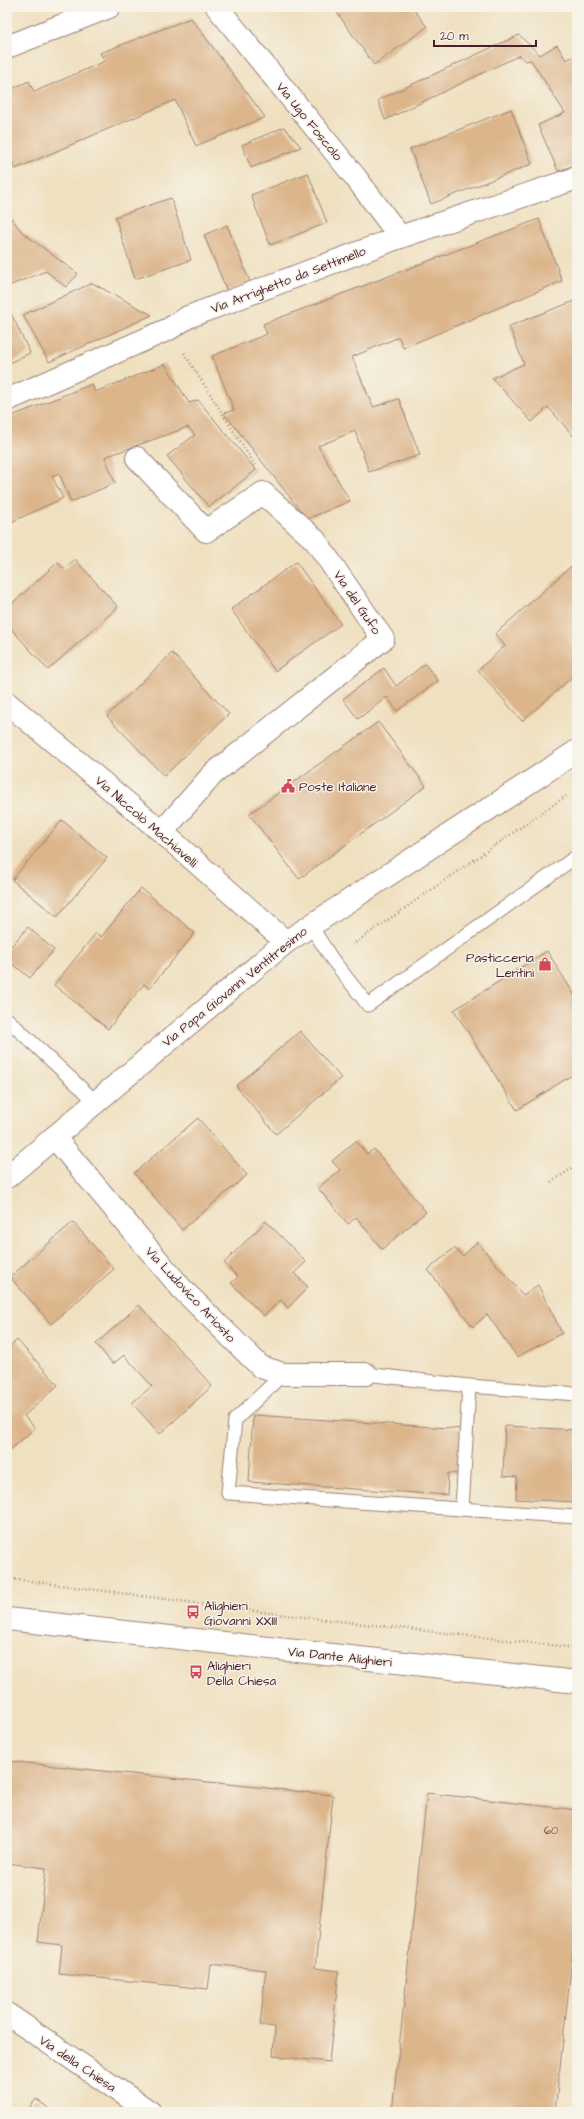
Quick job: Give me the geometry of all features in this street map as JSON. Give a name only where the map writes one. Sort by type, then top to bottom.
[{"type":"street","points":[[7,47],[109,7]]},
{"type":"street","name":"Via Ugo Foscolo","points":[[217,7],[356,178],[400,237]]},
{"type":"street","name":"Via Arrighetto da Settimello","points":[[7,400],[169,329],[188,317],[400,237],[577,178]]},
{"type":"street","name":"Via del Gufo","points":[[137,458],[206,531],[263,493],[315,540],[383,638],[213,774],[162,832]]},
{"type":"street","name":"Via Niccolò Machiavelli","points":[[7,702],[162,832],[286,942]]},
{"type":"street","name":"Via Papa Giovanni Ventitresimo","points":[[7,1177],[286,942],[310,924],[577,751]]},
{"type":"street","name":"Via Ludovico Ariosto","points":[[54,1137],[182,1289],[261,1367],[283,1374],[366,1374]]},
{"type":"street","name":"Via Dante Alighieri","points":[[7,1619],[577,1682]]},
{"type":"street","name":"Via della Chiesa","points":[[7,2014],[150,2112]]},
{"type":"lane","points":[[310,924],[332,959],[368,1004],[577,856]]},
{"type":"lane","points":[[7,1019],[96,1102]]},
{"type":"lane","points":[[283,1374],[235,1420],[228,1493],[577,1517]]},
{"type":"lane","points":[[366,1374],[469,1386],[577,1394]]},
{"type":"lane","points":[[462,1509],[469,1386]]},
{"type":"path","points":[[169,329],[258,471]]},
{"type":"path","points":[[332,959],[567,795]]},
{"type":"path","points":[[551,1182],[577,1165]]},
{"type":"path","points":[[7,1578],[277,1614],[577,1648]]},
{"type":"building","points":[[333,7],[412,7],[427,27],[374,65]]},
{"type":"building","points":[[191,18],[265,117],[196,146],[175,100],[15,169],[7,152],[7,91],[29,81],[34,92],[105,61],[100,53]]},
{"type":"building","points":[[519,35],[540,55],[557,45],[566,60],[577,55],[577,164],[558,171],[538,125],[565,113],[531,60],[525,61],[520,55],[385,120],[378,100]]},
{"type":"building","points":[[511,109],[532,164],[431,204],[410,149]]},
{"type":"building","points":[[284,127],[301,147],[251,168],[242,145]]},
{"type":"building","points":[[308,173],[327,223],[270,245],[251,195]]},
{"type":"building","points":[[171,198],[191,260],[135,279],[115,217]]},
{"type":"building","points":[[7,213],[22,232],[78,274],[66,287],[46,271],[11,285],[7,277]]},
{"type":"building","points":[[539,219],[562,281],[403,348],[399,337],[352,357],[373,407],[399,399],[420,455],[369,472],[355,431],[318,446],[350,501],[307,519],[224,413],[234,410],[212,356],[267,334],[263,324]]},
{"type":"building","points":[[227,225],[250,282],[227,291],[204,235]]},
{"type":"building","points":[[92,283],[152,315],[49,362],[23,315]]},
{"type":"building","points":[[577,300],[577,440],[548,407],[532,422],[492,378],[524,364],[509,326]]},
{"type":"building","points":[[7,305],[30,353],[7,364]]},
{"type":"building","points":[[165,364],[189,403],[198,400],[256,470],[209,507],[167,456],[195,435],[188,427],[105,457],[115,483],[71,502],[59,473],[52,476],[63,498],[7,524],[7,418],[92,384],[95,392]]},
{"type":"building","points":[[75,559],[118,607],[48,670],[7,624],[7,608],[58,562],[64,569]]},
{"type":"building","points":[[296,562],[341,624],[275,671],[231,609]]},
{"type":"building","points":[[576,562],[577,673],[522,721],[478,670],[505,646],[495,634]]},
{"type":"building","points":[[172,653],[229,714],[164,776],[107,716]]},
{"type":"building","points":[[425,664],[438,681],[397,711],[387,697],[358,719],[343,699],[384,668],[396,686]]},
{"type":"building","points":[[378,722],[426,786],[299,879],[249,814]]},
{"type":"building","points":[[62,820],[107,858],[57,917],[12,880]]},
{"type":"building","points":[[141,888],[195,933],[149,989],[144,984],[108,1029],[54,985],[96,933],[101,937]]},
{"type":"building","points":[[28,927],[54,950],[30,978],[7,959],[7,951]]},
{"type":"building","points":[[547,951],[577,999],[577,1072],[517,1110],[454,1010]]},
{"type":"building","points":[[300,1031],[341,1078],[276,1134],[236,1086]]},
{"type":"building","points":[[198,1118],[247,1175],[182,1230],[134,1173]]},
{"type":"building","points":[[356,1141],[367,1154],[374,1149],[426,1212],[382,1249],[356,1217],[348,1224],[318,1188],[340,1170],[332,1161]]},
{"type":"building","points":[[266,1221],[306,1262],[294,1273],[308,1287],[288,1308],[281,1300],[264,1316],[231,1283],[238,1277],[224,1263]]},
{"type":"building","points":[[73,1222],[114,1269],[51,1324],[10,1277]]},
{"type":"building","points":[[477,1242],[523,1295],[538,1285],[562,1333],[517,1357],[487,1314],[473,1327],[428,1270],[454,1248],[463,1256]]},
{"type":"building","points":[[139,1305],[212,1386],[160,1434],[132,1403],[152,1386],[124,1355],[113,1364],[96,1344]]},
{"type":"building","points":[[17,1340],[58,1385],[24,1416],[35,1428],[7,1453],[7,1349]]},
{"type":"building","points":[[253,1415],[463,1429],[460,1474],[448,1473],[447,1495],[249,1482]]},
{"type":"building","points":[[505,1426],[577,1430],[577,1502],[516,1499],[517,1477],[503,1476]]},
{"type":"building","points":[[7,1761],[333,1795],[315,1968],[339,1971],[329,2062],[273,2056],[275,2027],[260,2025],[266,1970],[211,1964],[208,1989],[59,1974],[62,1945],[38,1942],[46,1868],[7,1863]]},
{"type":"building","points":[[427,1793],[577,1810],[577,1914],[555,2112],[392,2112]]},
{"type":"building","points":[[36,2099],[51,2110],[50,2112],[26,2112]]},
{"type":"place","name":"Poste Italiane","points":[[288,786]]},
{"type":"place","name":"Pasticceria Lentini","points":[[545,964]]},
{"type":"place","name":"Alighieri Giovanni XXIII","points":[[193,1612]]},
{"type":"place","name":"Alighieri Della Chiesa","points":[[196,1672]]}]
